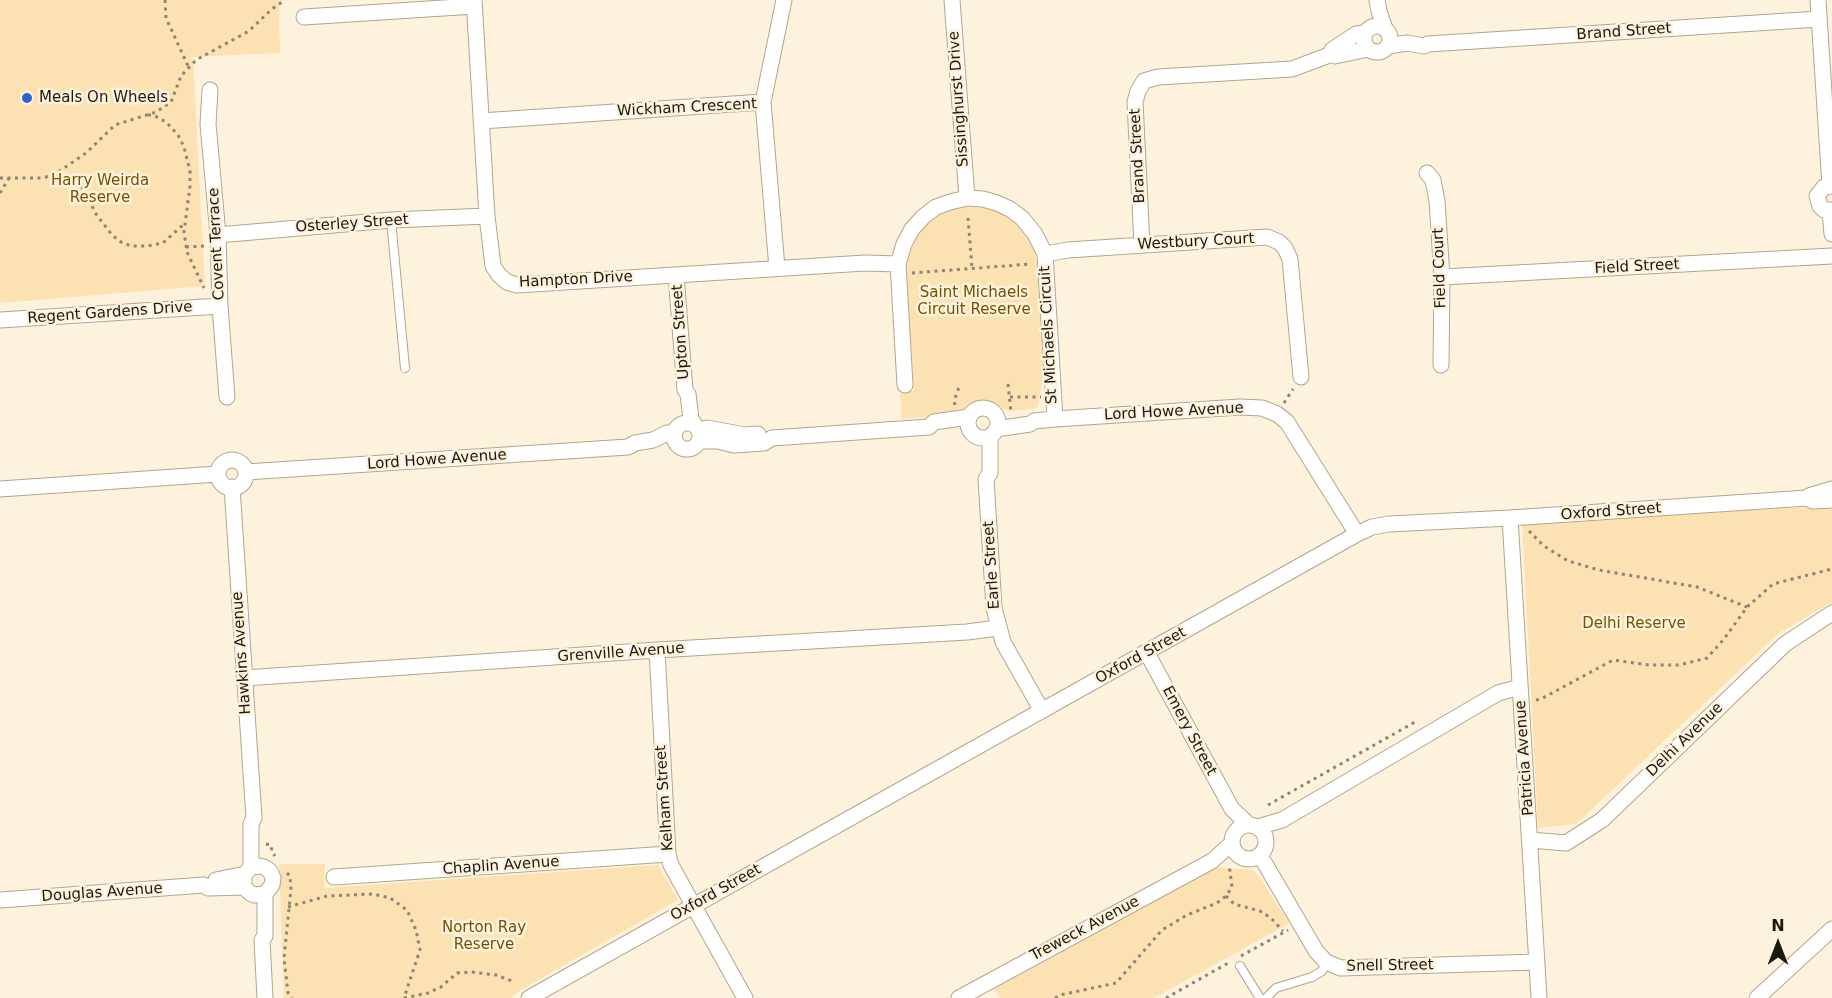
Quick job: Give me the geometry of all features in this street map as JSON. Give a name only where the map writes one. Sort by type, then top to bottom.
[{"type":"street","points":[[763,102],[784,0]]},
{"type":"street","name":"Sissinghurst Drive","points":[[952,0],[967,198]]},
{"type":"street","points":[[1370,0],[1363,40],[1368,49],[1378,52],[1387,35],[1378,11],[1377,0]]},
{"type":"street","points":[[1818,0],[1831,186],[1824,187],[1817,196],[1820,206],[1831,211],[1832,234]]},
{"type":"street","points":[[303,17],[474,3]]},
{"type":"street","name":"Hampton Drive","points":[[474,3],[487,216],[493,266],[507,282],[517,285],[866,263],[898,269]]},
{"type":"street","name":"Brand Street","points":[[1387,35],[1395,30],[1424,40],[1428,44],[1819,19]]},
{"type":"street","points":[[1366,31],[1377,26],[1387,35]]},
{"type":"street","name":"Brand Street","points":[[1332,54],[1332,50],[1356,34],[1366,31]]},
{"type":"street","name":"Brand Street","points":[[1142,245],[1135,102],[1144,81],[1158,77],[1292,69],[1332,54],[1335,56],[1368,49]]},
{"type":"street","name":"Covent Terrace","points":[[210,90],[208,124],[214,240],[227,397]]},
{"type":"street","name":"Wickham Crescent","points":[[481,121],[763,102],[777,268]]},
{"type":"street","name":"Field Court","points":[[1427,173],[1436,189],[1442,277],[1441,365]]},
{"type":"street","name":"St Michaels Circuit","points":[[905,385],[898,269],[904,244],[912,229],[936,207],[950,201],[967,198],[983,199],[1010,209],[1022,218],[1035,234],[1045,258],[1054,419]]},
{"type":"street","name":"Osterley Street","points":[[214,240],[391,220],[487,216]]},
{"type":"street","name":"Westbury Court","points":[[1045,258],[1068,250],[1266,237],[1279,242],[1290,259],[1301,377]]},
{"type":"street","name":"Field Street","points":[[1442,277],[1832,256]]},
{"type":"street","name":"Upton Street","points":[[676,275],[685,390],[682,395],[679,420],[688,434]]},
{"type":"street","name":"Regent Gardens Drive","points":[[0,320],[220,306]]},
{"type":"street","name":"Lord Howe Avenue","points":[[983,428],[1012,417],[1030,417],[1034,420],[1240,407],[1262,408],[1277,414]]},
{"type":"street","points":[[1277,414],[1294,433],[1357,534]]},
{"type":"street","name":"Lord Howe Avenue","points":[[246,472],[627,447],[653,440],[667,433],[688,434],[707,428],[745,435],[765,434],[772,438],[929,427],[934,431],[1003,428],[1030,424],[1034,420]]},
{"type":"street","name":"Earle Street","points":[[983,428],[990,473],[986,479],[994,609],[1003,642],[1042,711]]},
{"type":"street","points":[[228,460],[242,464],[246,472],[241,484],[232,488],[222,484],[218,474],[220,465],[228,460]]},
{"type":"street","points":[[0,489],[218,474]]},
{"type":"street","name":"Hawkins Avenue","points":[[232,488],[254,818],[251,824],[265,936],[262,940],[265,998]]},
{"type":"street","name":"Oxford Street","points":[[1807,498],[1812,494],[1832,489]]},
{"type":"street","name":"Oxford Street","points":[[529,998],[1372,527],[1389,524],[1807,498],[1812,501],[1832,500]]},
{"type":"street","name":"Patricia Avenue","points":[[1510,518],[1539,998]]},
{"type":"street","name":"Delhi Avenue","points":[[1530,840],[1566,843],[1602,820],[1785,644],[1832,613]]},
{"type":"street","name":"Grenville Avenue","points":[[244,678],[968,632],[998,628]]},
{"type":"street","name":"Kelham Street","points":[[657,650],[668,854],[671,865],[745,998]]},
{"type":"street","name":"Emery Street","points":[[1147,653],[1232,809],[1239,843]]},
{"type":"street","name":"Treweck Avenue","points":[[959,998],[1282,820],[1498,693],[1520,687]]},
{"type":"street","name":"Hawkins Avenue","points":[[254,818],[258,822],[261,844],[257,878]]},
{"type":"street","name":"Chaplin Avenue","points":[[334,877],[668,854]]},
{"type":"street","name":"Snell Street","points":[[1264,862],[1316,951],[1326,962],[1341,968],[1537,962]]},
{"type":"street","name":"Douglas Avenue","points":[[0,900],[204,885],[208,888],[257,878]]},
{"type":"street","points":[[1757,998],[1832,929]]},
{"type":"street","points":[[984,984],[991,998]]},
{"type":"lane","points":[[391,220],[405,368]]},
{"type":"lane","points":[[1266,998],[1276,988],[1312,977],[1322,970],[1326,962]]},
{"type":"lane","points":[[1240,966],[1260,998]]},
{"type":"path","points":[[165,0],[166,18],[189,68]]},
{"type":"path","points":[[0,178],[42,178],[54,175],[86,153],[115,125],[156,111],[171,102],[182,76],[196,60],[249,31],[285,0]]},
{"type":"path","points":[[146,115],[166,122],[178,135],[184,147],[190,171],[184,223],[186,247],[195,272],[206,292]]},
{"type":"path","points":[[54,175],[69,179],[82,188],[96,214],[112,235],[131,246],[164,243],[184,223]]},
{"type":"path","points":[[0,194],[9,178]]},
{"type":"path","points":[[969,218],[972,268]]},
{"type":"path","points":[[186,247],[214,240]]},
{"type":"path","points":[[898,269],[972,268],[1045,258]]},
{"type":"path","points":[[1277,414],[1301,377]]},
{"type":"path","points":[[1008,384],[1012,417]]},
{"type":"path","points":[[1010,398],[1053,396]]},
{"type":"path","points":[[1511,534],[1530,531],[1544,546],[1568,561],[1599,570],[1697,587],[1747,607]]},
{"type":"path","points":[[1532,700],[1541,699],[1613,660],[1649,665],[1679,665],[1707,658],[1747,607],[1773,584],[1832,569]]},
{"type":"path","points":[[1268,805],[1420,720]]},
{"type":"path","points":[[1055,998],[1116,983],[1162,930],[1187,915],[1217,903],[1226,896],[1232,887],[1230,866],[1239,843]]},
{"type":"path","points":[[257,878],[272,852],[271,845],[261,844]]},
{"type":"path","points":[[284,868],[290,876],[291,889],[284,958],[288,993],[292,998]]},
{"type":"path","points":[[288,907],[327,896],[373,894],[390,898],[407,910],[416,930],[420,950],[404,998]]},
{"type":"path","points":[[1226,896],[1234,904],[1260,911],[1284,931]]},
{"type":"path","points":[[404,998],[428,993],[441,987],[457,973],[496,975],[512,981]]},
{"type":"green space","name":"Harry Weirda Reserve","points":[[0,0],[289,0],[279,1],[280,53],[193,57],[205,286],[0,303]]},
{"type":"green space","name":"Saint Michaels Circuit Reserve","points":[[963,207],[988,208],[1001,213],[1024,231],[1031,242],[1036,257],[1040,285],[1045,366],[1038,406],[1033,409],[1011,411],[981,402],[952,415],[902,419],[900,392],[914,391],[907,299],[906,267],[909,253],[923,228],[935,217]]},
{"type":"green space","name":"Delhi Reserve","points":[[1832,507],[1832,602],[1779,633],[1576,824],[1538,828],[1522,523]]},
{"type":"green space","name":"Norton Ray Reserve","points":[[279,864],[325,864],[324,888],[658,865],[678,900],[519,991],[511,998],[284,998]]},
{"type":"green space","points":[[1217,867],[1254,870],[1290,923],[1154,998],[1000,998],[992,986]]},
{"type":"place","name":"Meals On Wheels","points":[[27,98]]}]
